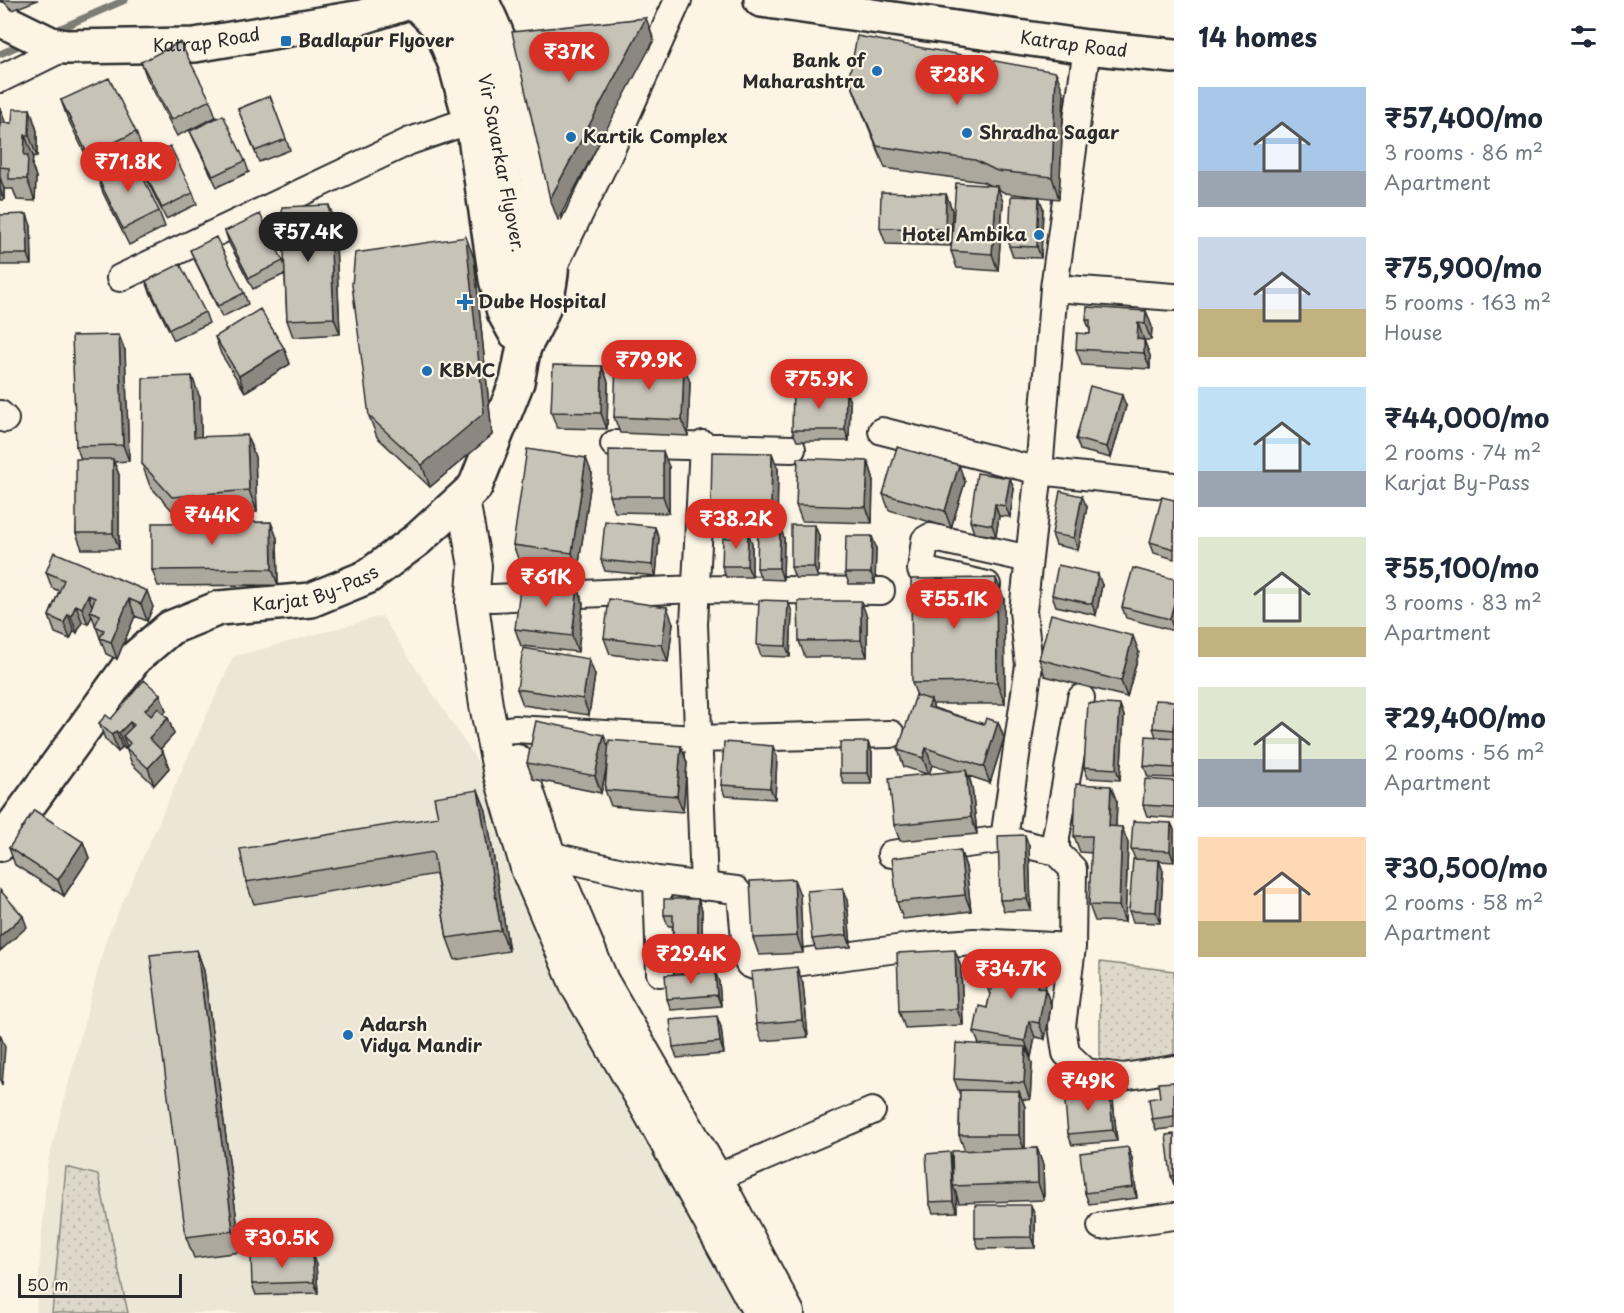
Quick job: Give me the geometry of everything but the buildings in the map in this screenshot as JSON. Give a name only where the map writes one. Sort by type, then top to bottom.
[{"type":"main road","points":[[414,0],[441,28],[456,66],[471,120],[495,279],[504,312],[524,346]]},
{"type":"main road","name":"Katrap Road","points":[[0,19],[58,46],[195,45],[362,16],[414,0]]},
{"type":"main road","name":"Vir Savarkar Flyover.","points":[[446,0],[457,13],[482,61],[536,267]]},
{"type":"main road","points":[[481,0],[495,27],[516,87],[539,181],[536,267]]},
{"type":"main road","name":"Katrap Road","points":[[761,0],[1087,47],[1174,56]]},
{"type":"main road","name":"Karjat By-Pass","points":[[0,844],[135,658],[170,628],[219,608],[311,600],[367,577],[463,500],[475,487],[517,382],[536,267]]},
{"type":"street","points":[[536,267],[609,154],[678,0]]},
{"type":"street","points":[[0,79],[58,46]]},
{"type":"street","points":[[1004,839],[1029,665],[1023,611],[1040,471],[1053,288],[1087,47]]},
{"type":"street","points":[[120,278],[410,141],[471,120]]},
{"type":"street","points":[[1053,288],[1174,297]]},
{"type":"street","points":[[882,430],[1040,471],[1174,486]]},
{"type":"street","points":[[614,444],[703,444],[792,449]]},
{"type":"street","points":[[703,444],[696,589],[698,739],[704,887]]},
{"type":"street","points":[[463,500],[475,566],[472,604],[486,705],[500,774],[537,858],[602,981],[716,1178],[788,1313]]},
{"type":"street","points":[[987,585],[921,570],[925,540],[930,537],[1029,559]]},
{"type":"street","points":[[475,566],[492,598],[507,730],[537,858],[577,986],[670,1148],[760,1313]]},
{"type":"street","points":[[492,598],[696,589],[881,591]]},
{"type":"street","points":[[1056,852],[1056,837],[1081,698]]},
{"type":"street","points":[[507,730],[698,739],[891,734]]},
{"type":"street","points":[[891,854],[1004,839],[1056,852],[1073,869],[1072,946],[1062,1026],[1066,1053],[1086,1072],[1123,1077],[1174,1069]]},
{"type":"street","points":[[537,858],[739,892],[747,960],[749,964],[759,968],[911,947],[975,942],[1072,946]]},
{"type":"street","points":[[657,880],[660,973]]},
{"type":"street","points":[[716,1178],[872,1111]]},
{"type":"street","points":[[1101,1226],[1174,1216]]},
{"type":"shaded area","name":"Adarsh Vidya Mandir","points":[[382,616],[528,839],[745,1313],[36,1313],[47,1166],[106,939],[233,657]]},
{"type":"shaded area","points":[[1100,962],[1174,971],[1174,1060],[1100,1064]]},
{"type":"shaded area","points":[[66,1167],[98,1175],[128,1313],[52,1313]]},
{"type":"waterway","points":[[52,32],[125,0]]},
{"type":"waterway","points":[[0,54],[25,43]]},
{"type":"place","name":"Badlapur Flyover","points":[[286,41]]},
{"type":"place","name":"Bank of Maharashtra","points":[[877,71]]},
{"type":"place","name":"Shradha Sagar","points":[[967,133]]},
{"type":"place","name":"Kartik Complex","points":[[571,137]]},
{"type":"place","name":"Hotel Ambika","points":[[1039,235]]},
{"type":"place","name":"Dube Hospital","points":[[465,302]]},
{"type":"place","name":"KBMC","points":[[427,371]]},
{"type":"place","name":"Adarsh Vidya Mandir","points":[[348,1035]]}]
